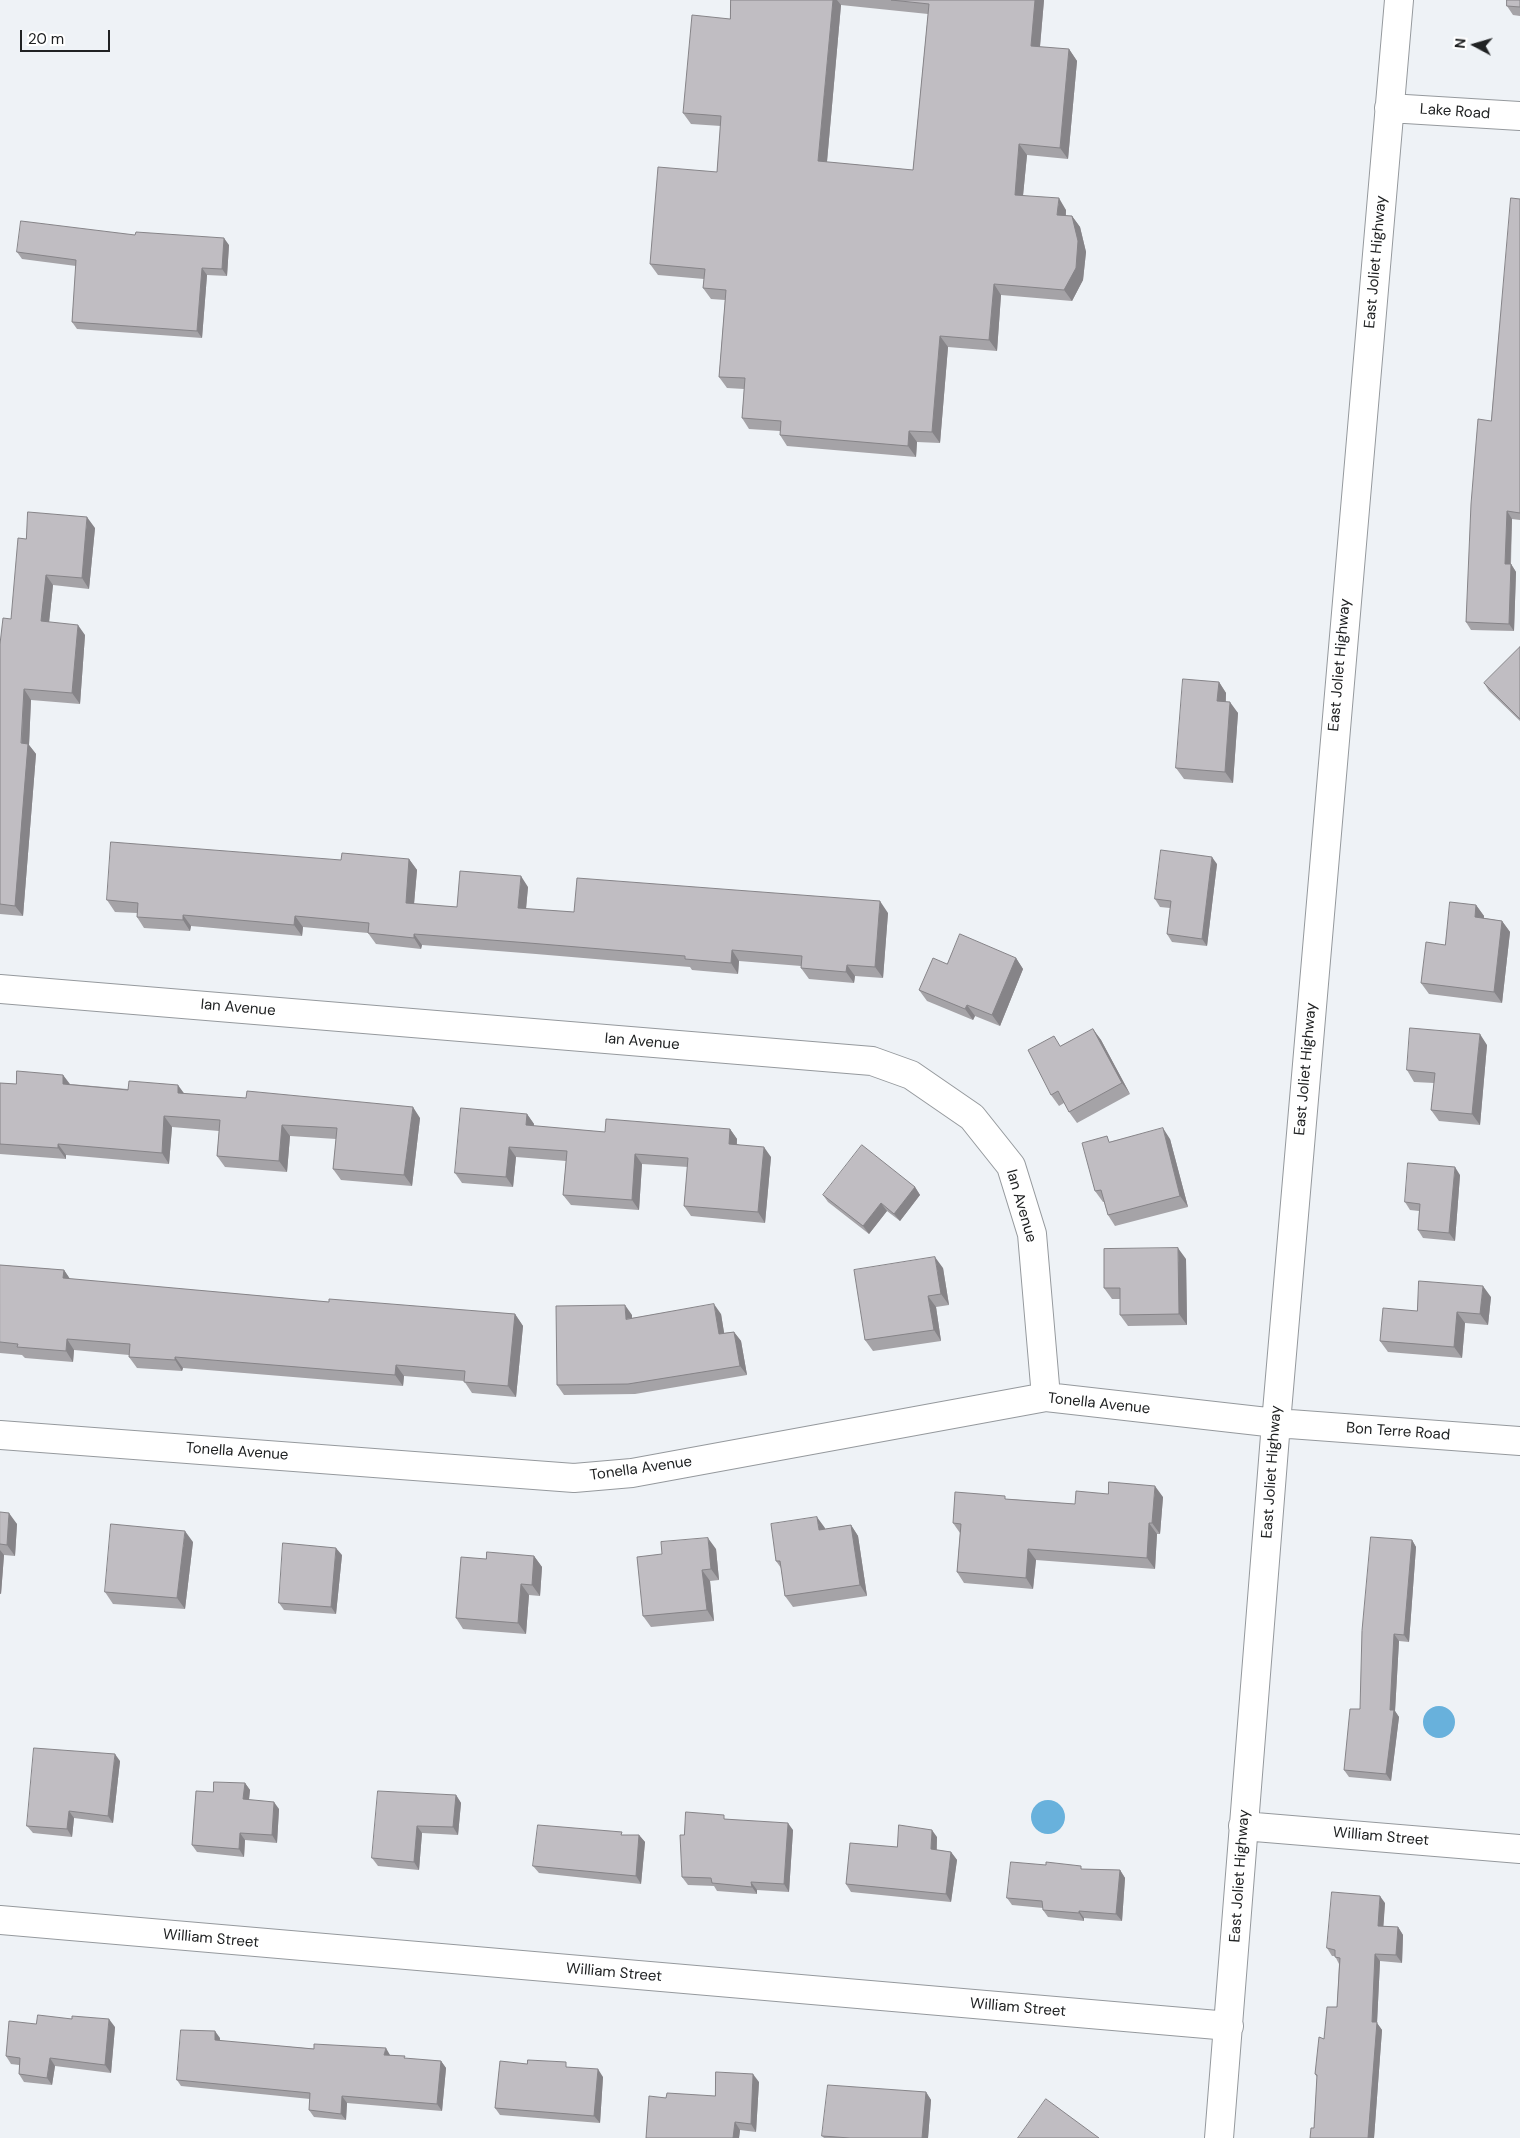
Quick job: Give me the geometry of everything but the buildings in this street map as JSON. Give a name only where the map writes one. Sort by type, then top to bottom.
[{"type":"street","name":"East Joliet Highway","points":[[1219,2138],[1276,1423],[1399,0]]},
{"type":"street","name":"Lake Road","points":[[1389,108],[1520,116]]},
{"type":"street","name":"Ian Avenue","points":[[0,989],[872,1060],[911,1075],[972,1117],[1011,1166],[1032,1234],[1046,1397]]},
{"type":"street","name":"Tonella Avenue","points":[[0,1435],[574,1478],[632,1474],[1046,1397],[1276,1423]]},
{"type":"street","name":"Bon Terre Road","points":[[1276,1423],[1520,1441]]},
{"type":"street","name":"William Street","points":[[1243,1826],[1520,1849]]},
{"type":"street","name":"William Street","points":[[0,1920],[1229,2026]]},
{"type":"water","points":[[1439,1706],[1451,1710],[1455,1722],[1451,1734],[1439,1738],[1427,1734],[1423,1722],[1427,1710]]},
{"type":"water","points":[[1048,1800],[1060,1805],[1065,1817],[1060,1829],[1048,1834],[1036,1829],[1031,1817],[1036,1805]]}]
